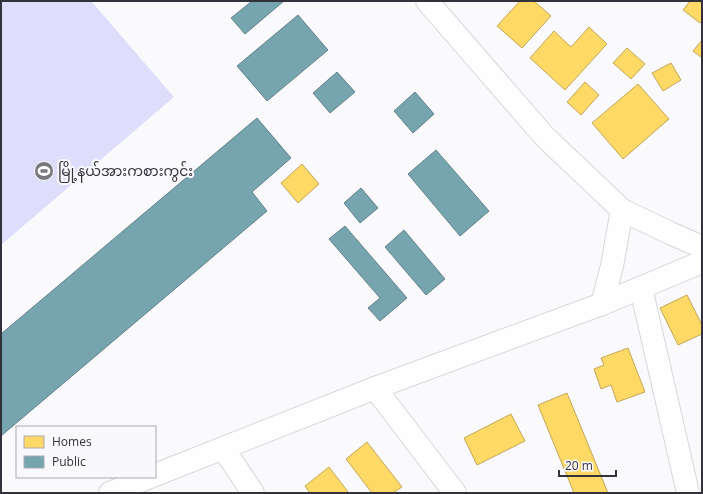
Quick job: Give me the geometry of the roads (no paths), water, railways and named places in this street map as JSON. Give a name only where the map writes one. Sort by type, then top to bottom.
[{"type":"street","points":[[427,1],[545,137],[622,210],[702,247]]},
{"type":"street","points":[[602,304],[612,266],[622,210]]},
{"type":"street","points":[[156,475],[376,388],[602,304],[702,262]]},
{"type":"street","points":[[641,288],[688,493]]},
{"type":"street","points":[[376,388],[455,493]]},
{"type":"street","points":[[223,448],[253,493]]},
{"type":"street","points":[[110,493],[148,478]]},
{"type":"place","name":"မြို့နယ်အားကစားကွင်း","points":[[44,171]]}]
